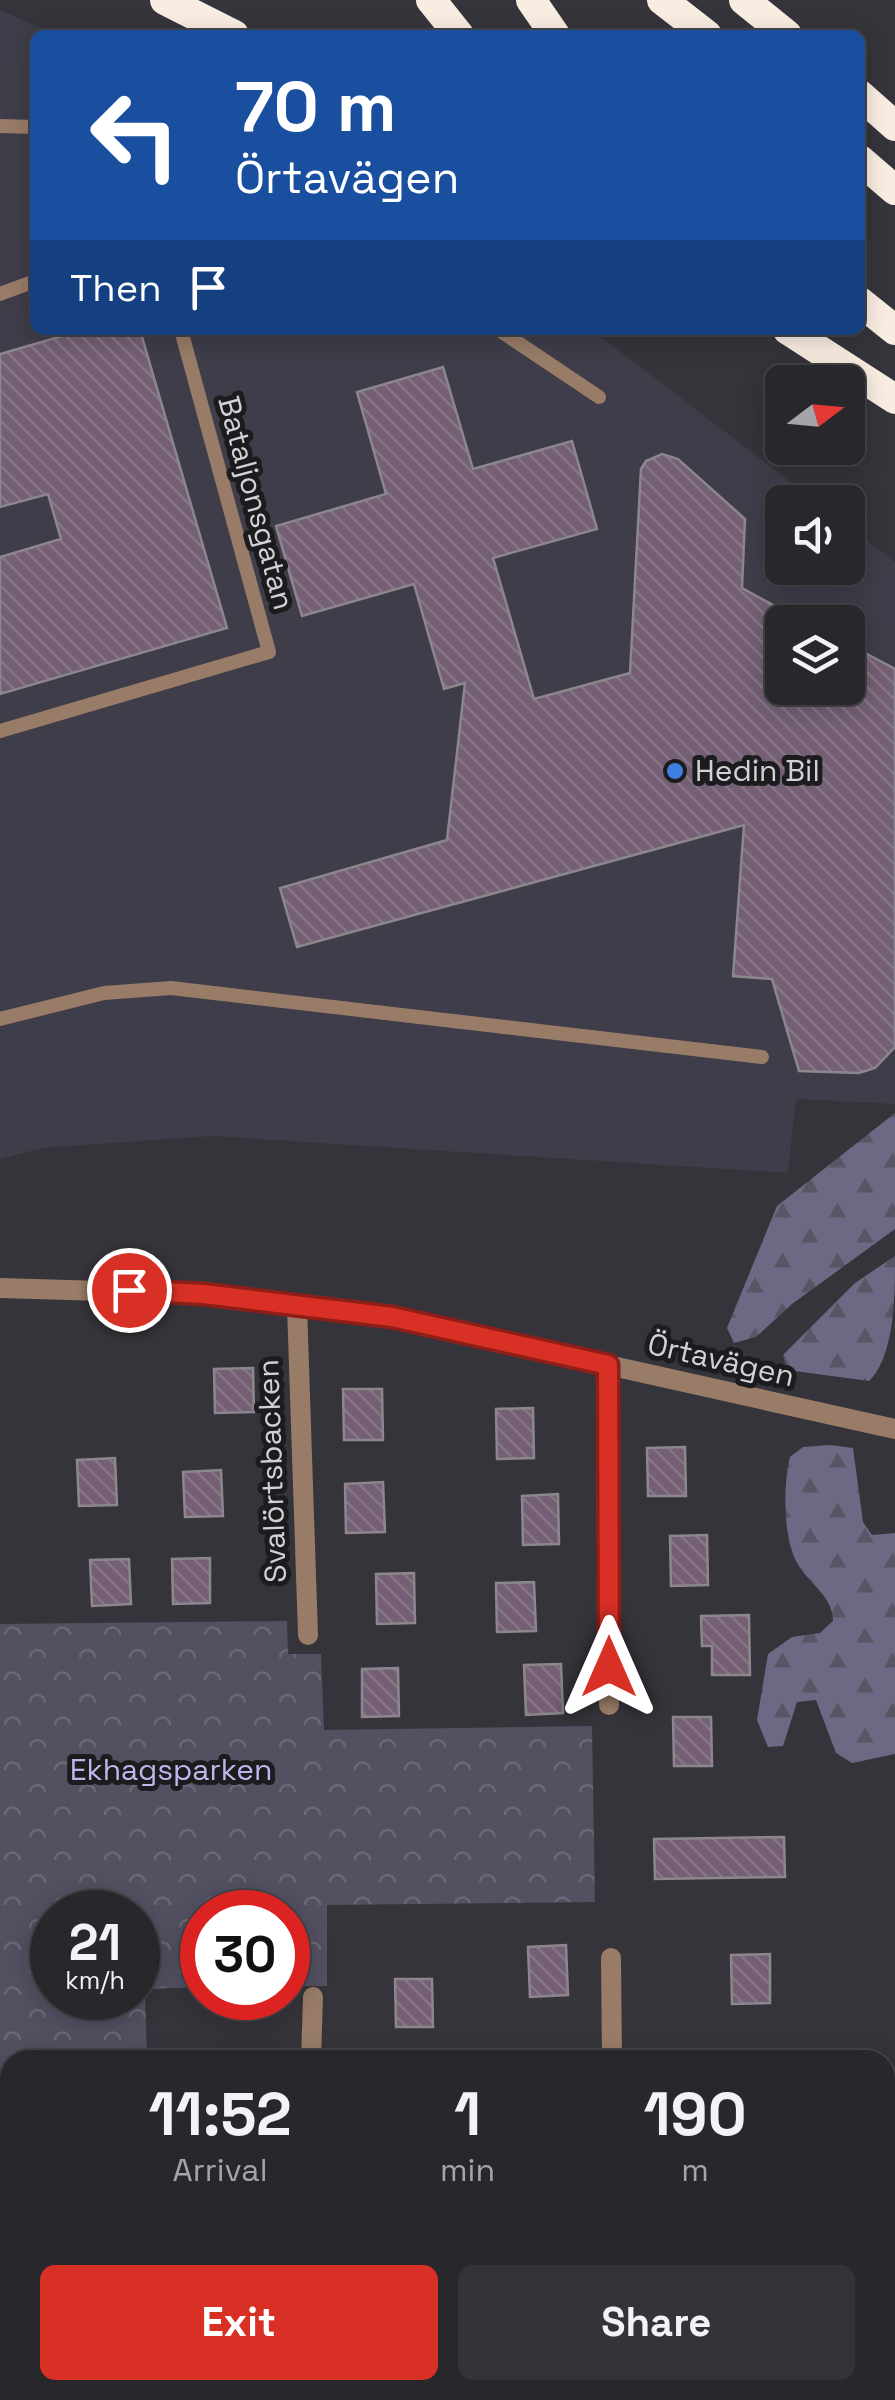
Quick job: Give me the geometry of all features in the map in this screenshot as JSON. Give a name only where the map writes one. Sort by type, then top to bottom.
[{"type":"highway","points":[[165,0],[224,30]]},
{"type":"highway","points":[[431,0],[455,30]]},
{"type":"highway","points":[[531,0],[552,30]]},
{"type":"highway","points":[[662,0],[701,30]]},
{"type":"highway","points":[[744,0],[782,30]]},
{"type":"highway","points":[[865,99],[895,126]]},
{"type":"highway","points":[[865,164],[895,190]]},
{"type":"highway","points":[[796,335],[895,399]]},
{"type":"street","name":"Örtavägen","points":[[0,1288],[204,1294],[392,1317],[895,1429]]},
{"type":"street","name":"Svalörtsbacken","points":[[298,1306],[308,1635]]},
{"type":"street","points":[[608,1365],[609,1704]]},
{"type":"street","points":[[611,1958],[612,2050]]},
{"type":"street","points":[[310,2050],[313,1996]]},
{"type":"lane","points":[[0,126],[30,127]]},
{"type":"lane","points":[[0,294],[30,283]]},
{"type":"lane","name":"Bataljonsgatan","points":[[0,730],[268,652],[182,335]]},
{"type":"lane","points":[[507,335],[598,396]]},
{"type":"lane","points":[[0,1019],[104,993],[171,988],[762,1057]]},
{"type":"shaded area","points":[[0,10],[46,30],[30,30],[30,335],[599,335],[795,485],[765,485],[765,585],[865,585],[865,539],[895,562],[895,1104],[796,1099],[788,1173],[212,1136],[42,1148],[0,1159]]},
{"type":"green space","points":[[895,1113],[895,1229],[792,1304],[756,1337],[734,1343],[727,1328],[777,1206]]},
{"type":"green space","points":[[895,1256],[889,1340],[878,1370],[869,1381],[787,1370],[783,1355],[855,1283]]},
{"type":"green space","points":[[803,1447],[853,1448],[863,1522],[872,1535],[895,1533],[895,1754],[852,1763],[836,1753],[816,1700],[797,1702],[783,1746],[768,1747],[757,1720],[768,1654],[792,1637],[820,1633],[833,1621],[829,1604],[796,1561],[786,1510],[790,1457]]},
{"type":"green space","name":"Ekhagsparken","points":[[287,1621],[288,1654],[321,1654],[324,1730],[592,1726],[595,1902],[327,1905],[327,1986],[310,1986],[310,1890],[180,1890],[180,1988],[160,1988],[160,1890],[30,1890],[30,2020],[146,2020],[147,2050],[0,2050],[0,1624]]},
{"type":"building","points":[[66,335],[141,335],[227,628],[0,694],[0,557],[61,539],[48,494],[0,507],[0,354]]},
{"type":"building","name":"Hedin Bil","points":[[443,367],[473,469],[572,441],[597,529],[493,558],[534,699],[630,673],[641,469],[646,461],[662,454],[678,459],[745,519],[742,588],[773,605],[765,605],[765,705],[865,705],[865,653],[895,669],[895,1047],[875,1068],[859,1073],[799,1071],[772,979],[733,976],[744,825],[297,947],[280,888],[447,840],[465,683],[444,689],[414,584],[302,616],[276,526],[386,494],[357,392]]},
{"type":"building","points":[[253,1368],[254,1412],[215,1413],[214,1369]]},
{"type":"building","points":[[343,1389],[382,1389],[383,1440],[344,1440]]},
{"type":"building","points":[[533,1408],[534,1458],[497,1459],[496,1409]]},
{"type":"building","points":[[685,1447],[686,1496],[648,1496],[647,1448]]},
{"type":"building","points":[[115,1458],[117,1505],[79,1506],[77,1460]]},
{"type":"building","points":[[221,1470],[223,1516],[185,1517],[183,1472]]},
{"type":"building","points":[[383,1482],[385,1532],[346,1533],[345,1484]]},
{"type":"building","points":[[558,1494],[559,1544],[523,1545],[522,1496]]},
{"type":"building","points":[[707,1535],[708,1585],[671,1586],[670,1536]]},
{"type":"building","points":[[210,1558],[210,1603],[173,1604],[172,1559]]},
{"type":"building","points":[[129,1559],[131,1604],[92,1606],[90,1560]]},
{"type":"building","points":[[414,1573],[415,1623],[377,1624],[376,1574]]},
{"type":"building","points":[[534,1582],[536,1631],[497,1632],[496,1583]]},
{"type":"building","points":[[749,1615],[750,1675],[712,1675],[712,1646],[702,1646],[701,1616]]},
{"type":"building","points":[[561,1664],[563,1713],[526,1715],[524,1665]]},
{"type":"building","points":[[398,1668],[399,1716],[362,1717],[362,1669]]},
{"type":"building","points":[[673,1717],[711,1717],[712,1766],[674,1766]]},
{"type":"building","points":[[784,1837],[785,1877],[655,1879],[654,1839]]},
{"type":"building","points":[[566,1945],[568,1995],[530,1997],[528,1947]]},
{"type":"building","points":[[770,1954],[770,2003],[732,2004],[731,1955]]},
{"type":"building","points":[[395,1979],[432,1979],[433,2027],[396,2027]]},
{"type":"place","name":"Hedin Bil","points":[[675,771]]},
{"type":"route","points":[[129,1290],[204,1294],[392,1317],[608,1365],[609,1667]]}]
